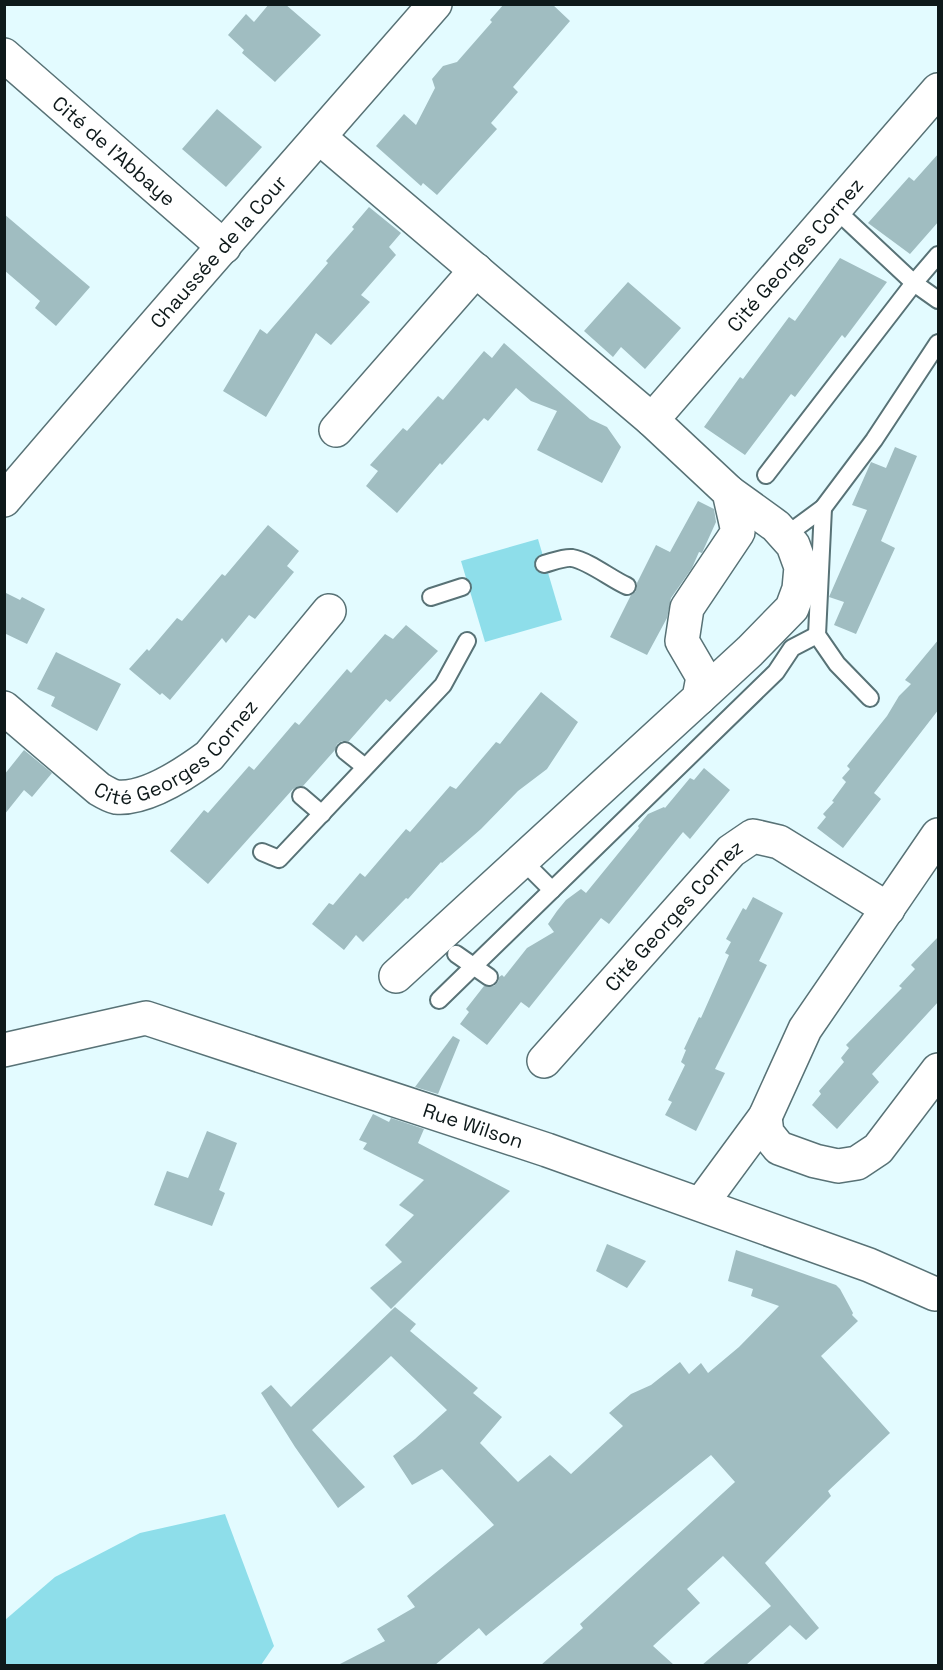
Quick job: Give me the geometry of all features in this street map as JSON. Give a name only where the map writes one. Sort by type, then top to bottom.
[{"type":"street","name":"Chaussée de la Cour","points":[[4,500],[150,328],[224,247],[435,4]]},
{"type":"street","name":"Cité de l'Abbaye","points":[[4,55],[224,247]]},
{"type":"street","name":"Cité Georges Cornez","points":[[652,420],[939,90]]},
{"type":"street","points":[[319,137],[652,420],[729,492],[776,526],[793,545],[801,567],[800,589],[792,608],[750,651],[396,976]]},
{"type":"street","points":[[336,430],[476,270]]},
{"type":"street","points":[[699,698],[703,677],[682,641],[687,608],[738,532],[729,492]]},
{"type":"street","name":"Cité Georges Cornez","points":[[4,708],[99,789],[115,797],[137,795],[186,773],[209,756],[329,610]]},
{"type":"street","points":[[701,1204],[765,1117],[805,1029],[939,835]]},
{"type":"street","name":"Cité Georges Cornez","points":[[544,1061],[731,851],[753,836],[779,842],[888,909]]},
{"type":"street","name":"Rue Wilson","points":[[4,1050],[146,1018],[547,1149],[869,1265],[935,1294]]},
{"type":"street","points":[[765,1117],[767,1133],[779,1148],[815,1161],[838,1166],[857,1163],[878,1149],[939,1070]]},
{"type":"lane","points":[[835,209],[914,283],[939,300]]},
{"type":"lane","points":[[766,475],[914,283],[939,255]]},
{"type":"lane","points":[[784,536],[822,508],[874,440],[939,342]]},
{"type":"lane","points":[[822,508],[817,634],[837,664],[870,698]]},
{"type":"lane","points":[[544,564],[571,558],[627,586]]},
{"type":"lane","points":[[431,597],[462,587]]},
{"type":"lane","points":[[439,1000],[649,803],[776,672],[792,648],[817,634]]},
{"type":"lane","points":[[262,852],[279,859],[443,685],[467,641]]},
{"type":"lane","points":[[345,751],[365,767]]},
{"type":"lane","points":[[301,796],[322,814]]},
{"type":"lane","points":[[530,868],[560,887]]},
{"type":"lane","points":[[456,954],[489,977]]},
{"type":"shaded area","points":[[538,539],[562,620],[485,642],[461,561]]},
{"type":"shaded area","points":[[225,1514],[274,1646],[261,1665],[5,1665],[5,1620],[55,1577],[140,1533]]},
{"type":"building","points":[[269,4],[285,4],[321,35],[275,82],[242,53],[244,50],[228,35],[246,14],[254,22]]},
{"type":"building","points":[[504,4],[552,4],[570,21],[513,87],[518,92],[491,123],[497,129],[437,195],[423,183],[421,186],[376,146],[404,114],[416,125],[435,88],[432,79],[443,66],[457,62],[492,22],[490,20]]},
{"type":"building","points":[[217,109],[262,147],[226,187],[182,149]]},
{"type":"building","points":[[939,153],[939,221],[910,254],[868,223],[909,177],[914,181]]},
{"type":"building","points":[[369,207],[401,233],[389,247],[396,255],[361,295],[370,302],[331,345],[316,333],[266,417],[223,391],[260,329],[267,334],[328,263],[326,261],[354,229],[352,227]]},
{"type":"building","points":[[4,214],[90,287],[56,326],[35,308],[40,301],[4,270]]},
{"type":"building","points":[[840,258],[887,282],[845,338],[842,335],[795,397],[791,394],[745,455],[704,427],[740,377],[743,379],[789,317],[795,321]]},
{"type":"building","points":[[628,282],[681,328],[645,369],[621,347],[613,357],[584,331]]},
{"type":"building","points":[[504,343],[590,419],[607,427],[621,447],[602,483],[537,450],[557,411],[531,401],[516,388],[488,421],[484,418],[442,465],[440,463],[397,513],[366,486],[378,471],[370,465],[403,428],[407,431],[438,396],[443,400],[484,351],[492,358]]},
{"type":"building","points":[[895,447],[917,456],[881,541],[895,548],[856,634],[834,625],[844,602],[829,597],[867,510],[852,505],[871,462],[886,468]]},
{"type":"building","points":[[698,501],[714,509],[716,522],[702,553],[699,552],[692,568],[671,598],[667,618],[647,655],[610,637],[631,595],[636,591],[637,583],[656,545],[670,552]]},
{"type":"building","points":[[268,525],[299,551],[287,566],[294,572],[255,619],[249,615],[226,643],[222,638],[170,700],[162,693],[160,695],[129,669],[147,649],[149,651],[177,618],[182,621],[222,574],[225,576]]},
{"type":"building","points":[[4,592],[20,600],[22,597],[45,609],[27,644],[4,633]]},
{"type":"building","points":[[406,625],[438,651],[390,702],[386,699],[349,741],[337,744],[335,750],[303,786],[293,789],[208,884],[170,851],[204,810],[208,813],[249,766],[254,770],[295,722],[299,725],[347,669],[351,673],[385,634],[393,639]]},
{"type":"building","points":[[939,639],[939,709],[874,793],[881,799],[843,848],[817,828],[826,817],[823,814],[834,802],[832,801],[846,782],[842,778],[850,769],[847,766],[887,716],[899,696],[911,684],[905,680]]},
{"type":"building","points":[[56,652],[121,684],[97,731],[51,706],[55,697],[37,689]]},
{"type":"building","points":[[541,692],[578,722],[547,769],[518,791],[481,829],[441,862],[408,899],[406,898],[363,942],[356,935],[344,950],[312,924],[329,903],[333,905],[360,873],[365,877],[406,829],[410,832],[450,786],[456,789],[496,742],[500,744]]},
{"type":"building","points":[[24,750],[52,773],[32,797],[24,790],[4,815],[4,775]]},
{"type":"building","points":[[704,768],[730,790],[690,839],[683,832],[609,924],[601,918],[529,1008],[521,1002],[487,1045],[460,1024],[469,1012],[466,1009],[484,986],[494,986],[499,977],[502,975],[504,977],[527,948],[554,932],[548,924],[566,900],[581,889],[586,893],[648,814],[665,808],[690,778],[694,780]]},
{"type":"building","points":[[753,897],[783,913],[759,961],[767,965],[715,1069],[725,1073],[696,1131],[665,1115],[672,1102],[668,1100],[685,1065],[681,1062],[686,1050],[684,1049],[699,1017],[701,1018],[729,955],[725,953],[731,942],[726,939],[743,908],[746,910]]},
{"type":"building","points":[[939,936],[939,1001],[872,1074],[879,1082],[837,1129],[812,1105],[821,1094],[819,1091],[844,1062],[841,1058],[849,1048],[846,1045],[902,988],[899,986],[915,969],[911,965]]},
{"type":"building","points":[[453,1036],[460,1040],[438,1094],[415,1087]]},
{"type":"building","points":[[373,1114],[389,1122],[391,1118],[424,1129],[418,1143],[510,1191],[391,1309],[370,1288],[402,1262],[385,1245],[414,1215],[399,1205],[424,1180],[363,1149],[367,1143],[359,1140]]},
{"type":"building","points":[[207,1131],[237,1143],[219,1190],[225,1193],[212,1226],[154,1205],[167,1171],[188,1178]]},
{"type":"building","points":[[607,1244],[646,1261],[627,1288],[596,1271]]},
{"type":"building","points":[[736,1250],[836,1285],[840,1289],[852,1315],[858,1321],[821,1356],[890,1433],[828,1491],[831,1496],[765,1563],[819,1628],[806,1640],[790,1625],[746,1665],[702,1665],[771,1606],[723,1556],[687,1589],[700,1603],[653,1646],[674,1665],[541,1665],[583,1628],[580,1624],[735,1482],[711,1455],[486,1636],[479,1628],[435,1665],[338,1665],[385,1641],[377,1629],[415,1607],[407,1596],[494,1525],[442,1469],[412,1485],[393,1456],[447,1410],[391,1356],[312,1430],[365,1487],[338,1508],[261,1393],[271,1385],[291,1407],[395,1307],[416,1324],[410,1331],[478,1388],[473,1393],[502,1417],[480,1443],[518,1482],[550,1455],[571,1474],[623,1426],[609,1413],[631,1394],[651,1385],[680,1362],[689,1374],[701,1363],[708,1373],[739,1347],[779,1306],[751,1296],[753,1289],[728,1281]]}]
